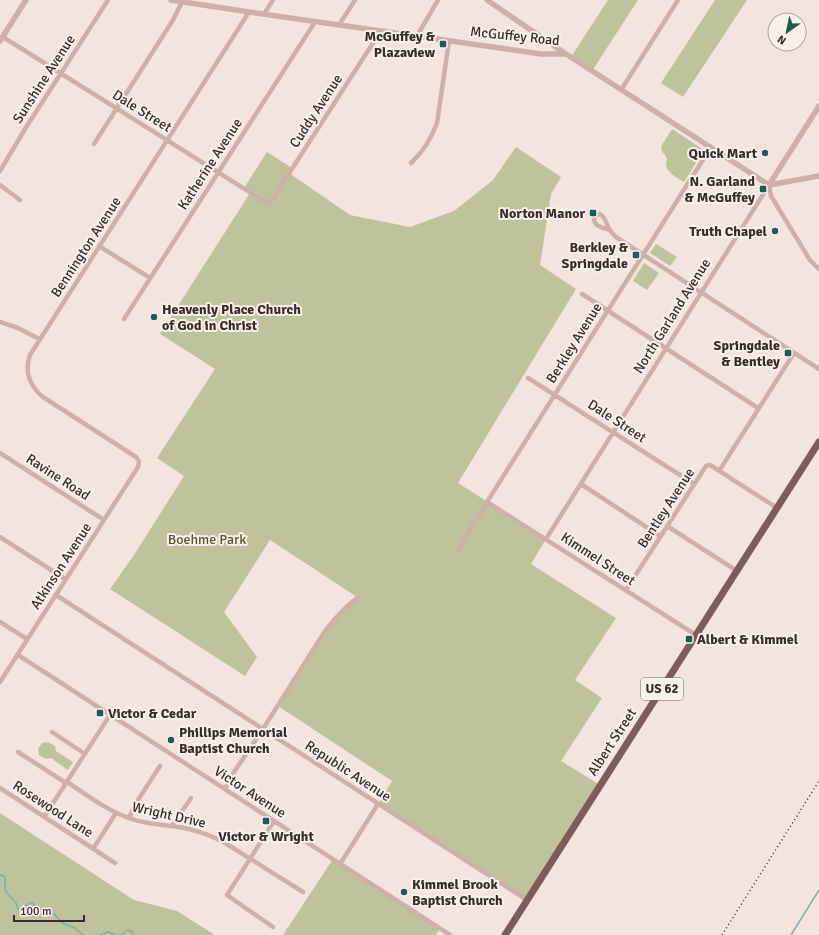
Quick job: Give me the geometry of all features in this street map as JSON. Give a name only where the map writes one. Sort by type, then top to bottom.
[{"type":"main road","name":"Albert Street","points":[[505,935],[819,442]]},
{"type":"street","points":[[1,39],[26,0]]},
{"type":"street","name":"Sunshine Avenue","points":[[0,170],[108,0]]},
{"type":"street","name":"McGuffey Road","points":[[171,0],[182,2],[190,1],[249,12],[449,41],[545,54],[566,54],[769,185]]},
{"type":"street","points":[[264,14],[273,0]]},
{"type":"street","points":[[339,25],[355,0]]},
{"type":"street","points":[[417,36],[438,0]]},
{"type":"street","points":[[487,0],[566,54]]},
{"type":"street","points":[[621,90],[678,0]]},
{"type":"street","points":[[94,144],[173,20],[182,2]]},
{"type":"street","name":"Bennington Avenue","points":[[139,462],[136,456],[43,397],[34,388],[29,378],[28,364],[30,355],[249,12]]},
{"type":"street","name":"Katherine Avenue","points":[[124,319],[315,22]]},
{"type":"street","name":"Cuddy Avenue","points":[[270,203],[380,31]]},
{"type":"street","name":"Dale Street","points":[[1,39],[61,74],[267,203],[270,203]]},
{"type":"street","points":[[411,163],[428,144],[437,123],[449,41]]},
{"type":"street","name":"North Garland Avenue","points":[[546,538],[819,106]]},
{"type":"street","name":"Berkley Avenue","points":[[457,552],[487,502],[711,148]]},
{"type":"street","points":[[819,176],[769,185],[771,196],[810,260],[819,269]]},
{"type":"street","points":[[0,186],[20,200]]},
{"type":"street","points":[[610,230],[616,237],[819,370]]},
{"type":"street","points":[[99,246],[150,278]]},
{"type":"street","points":[[582,294],[758,408]]},
{"type":"street","points":[[0,322],[18,328],[39,339]]},
{"type":"street","name":"Bentley Avenue","points":[[626,590],[706,466],[710,465],[719,471],[794,353]]},
{"type":"street","name":"Dale Street","points":[[528,378],[694,484]]},
{"type":"street","name":"Ravine Road","points":[[0,453],[104,520]]},
{"type":"street","name":"Atkinson Avenue","points":[[0,682],[138,467],[139,462]]},
{"type":"street","points":[[719,471],[777,508]]},
{"type":"street","points":[[581,484],[660,536]]},
{"type":"street","name":"Kimmel Street","points":[[487,502],[546,538],[696,635]]},
{"type":"street","points":[[667,526],[737,571]]},
{"type":"street","points":[[0,537],[66,580]]},
{"type":"street","name":"Republic Avenue","points":[[56,595],[527,900]]},
{"type":"street","points":[[225,789],[236,769],[321,637],[333,620],[358,597]]},
{"type":"street","points":[[0,622],[27,639]]},
{"type":"street","name":"Victor Avenue","points":[[18,655],[450,935]]},
{"type":"street","points":[[44,817],[110,715]]},
{"type":"street","points":[[52,732],[85,754]]},
{"type":"street","name":"Wright Drive","points":[[18,752],[116,813],[150,823],[172,826],[210,835],[250,858],[302,892]]},
{"type":"street","points":[[129,818],[136,803],[160,766]]},
{"type":"street","name":"Rosewood Lane","points":[[0,788],[115,863]]},
{"type":"street","points":[[172,826],[190,798]]},
{"type":"street","points":[[340,864],[378,804]]},
{"type":"street","name":"Rosewood Lane","points":[[93,849],[116,813]]},
{"type":"street","points":[[273,927],[226,895],[274,821]]},
{"type":"green space","points":[[608,0],[638,0],[592,71],[571,57]]},
{"type":"green space","points":[[715,0],[747,0],[683,97],[661,83]]},
{"type":"green space","points":[[672,129],[704,150],[684,182],[674,176],[667,169],[667,158],[661,150],[662,145]]},
{"type":"green space","name":"Boehme Park","points":[[516,147],[561,177],[551,194],[540,265],[576,289],[458,483],[546,539],[531,564],[616,618],[575,680],[602,698],[561,761],[600,785],[527,900],[378,804],[392,781],[278,706],[325,631],[357,597],[270,540],[224,612],[257,657],[245,676],[110,589],[134,555],[184,476],[157,458],[215,369],[160,334],[250,193],[244,188],[267,152],[292,168],[289,173],[350,215],[410,227],[454,211],[493,180]]},
{"type":"green space","points":[[656,244],[677,257],[670,266],[650,253]]},
{"type":"green space","points":[[644,263],[659,273],[647,290],[633,281]]},
{"type":"green space","points":[[48,742],[55,746],[56,751],[73,762],[68,770],[51,758],[46,759],[39,755],[38,749],[42,743]]},
{"type":"green space","points":[[0,813],[134,900],[177,911],[215,935],[0,935]]},
{"type":"green space","points":[[333,859],[440,928],[436,935],[283,935]]},
{"type":"waterway","points":[[0,875],[4,876],[5,889],[16,903],[18,909],[22,910],[27,905],[32,903],[43,911],[53,914],[62,923],[75,928],[83,935]]},
{"type":"waterway","points":[[791,935],[819,890]]},
{"type":"waterway","points":[[118,935],[127,930],[130,930],[134,935]]},
{"type":"waterway","points":[[100,935],[108,932],[116,935]]},
{"type":"railway","points":[[722,935],[819,781]]},
{"type":"place","name":"McGuffey & Plazaview","points":[[443,44]]},
{"type":"place","name":"Quick Mart","points":[[765,153]]},
{"type":"place","name":"N. Garland & McGuffey","points":[[763,189]]},
{"type":"place","name":"Norton Manor","points":[[593,213]]},
{"type":"place","name":"Truth Chapel","points":[[775,231]]},
{"type":"place","name":"Berkley & Springdale","points":[[636,255]]},
{"type":"place","name":"Heavenly Place Church of God in Christ","points":[[154,317]]},
{"type":"place","name":"Springdale & Bentley","points":[[788,353]]},
{"type":"place","name":"Albert & Kimmel","points":[[689,639]]},
{"type":"place","name":"Victor & Cedar","points":[[100,713]]},
{"type":"place","name":"Phillips Memorial Baptist Church","points":[[171,740]]},
{"type":"place","name":"Victor & Wright","points":[[266,821]]},
{"type":"place","name":"Kimmel Brook Baptist Church","points":[[404,892]]}]
